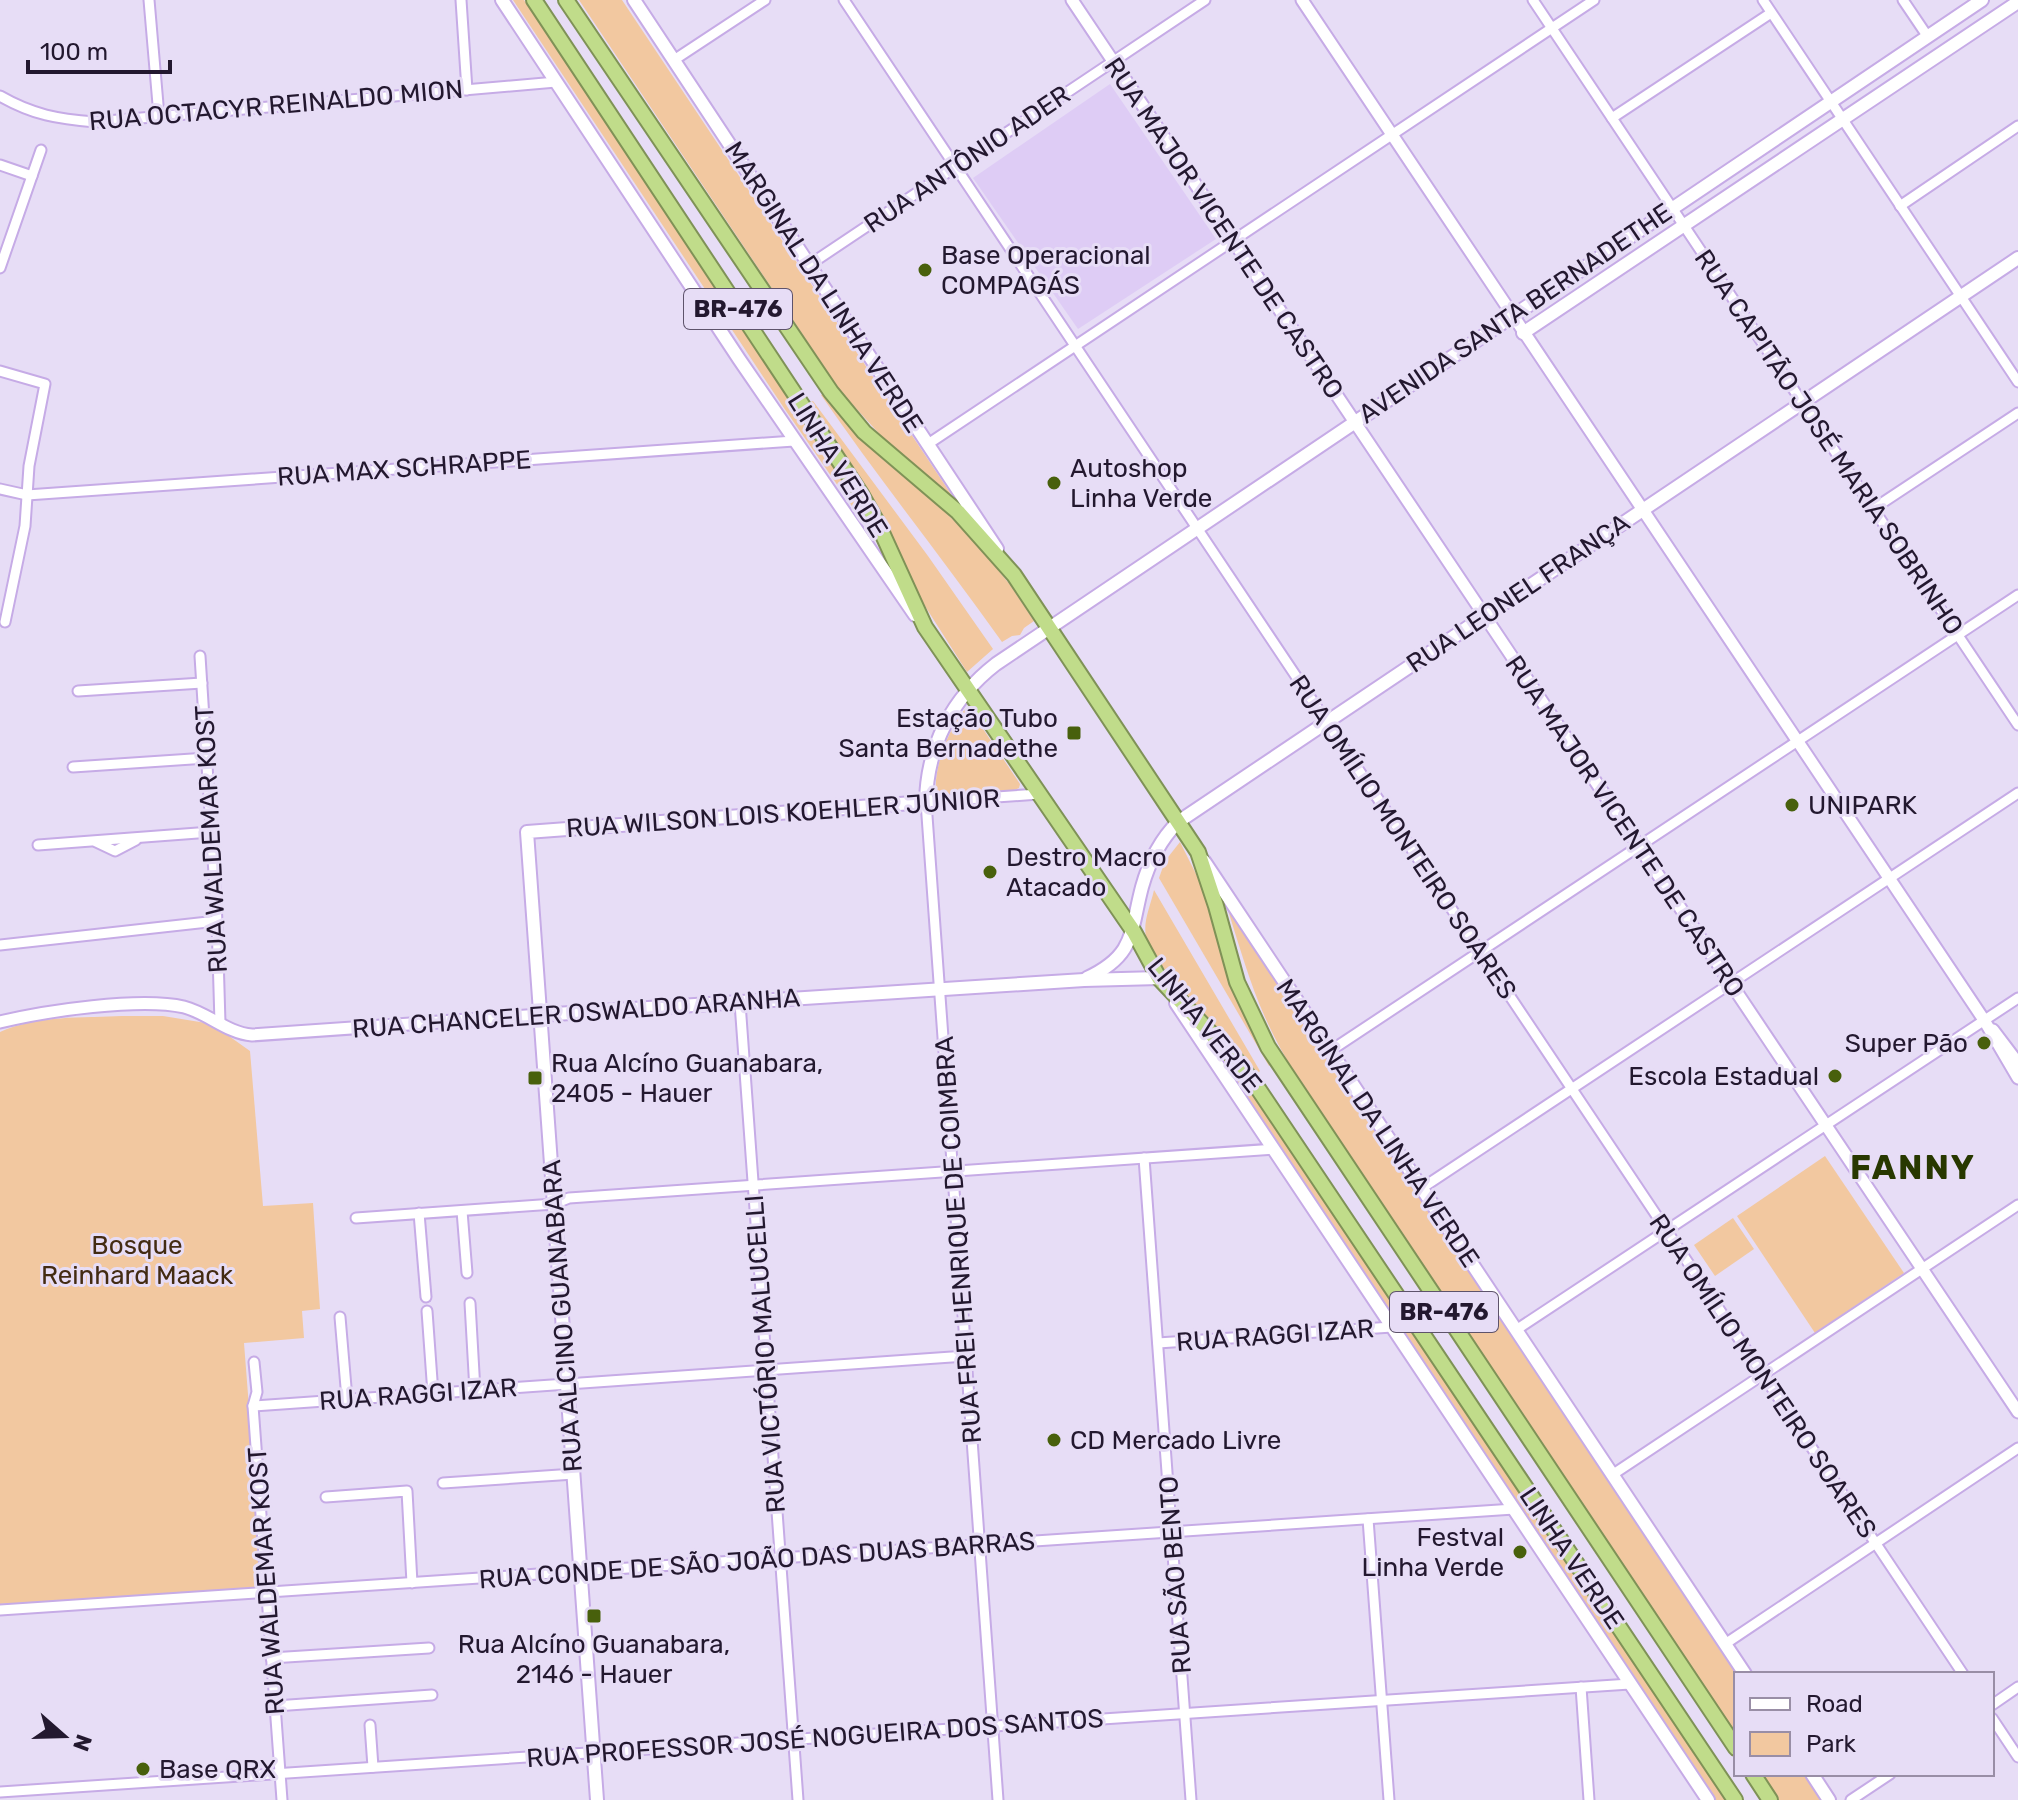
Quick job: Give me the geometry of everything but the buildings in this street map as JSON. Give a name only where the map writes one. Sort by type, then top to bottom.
[{"type":"highway","name":"LINHA VERDE","points":[[534,0],[861,494],[925,627],[1134,932],[1159,978],[1237,1061],[1259,1090],[1735,1800]]},
{"type":"highway","name":"LINHA VERDE","points":[[566,0],[799,349],[831,392],[864,432],[958,512],[1014,575],[1049,627],[1198,852],[1243,998],[1268,1047],[1734,1745]]},
{"type":"highway","points":[[1754,1776],[1770,1800]]},
{"type":"main road","points":[[502,0],[794,441],[925,627]]},
{"type":"main road","name":"MARGINAL DA LINHA VERDE","points":[[634,0],[1014,575]]},
{"type":"main road","name":"AVENIDA SANTA BERNADETHE","points":[[967,689],[996,664],[1049,627],[1982,0]]},
{"type":"main road","name":"AVENIDA SANTA BERNADETHE","points":[[1523,333],[2018,2]]},
{"type":"main road","name":"RUA LEONEL FRANÇA","points":[[1084,980],[1117,959],[1134,932],[1136,910],[1148,867],[1161,842],[1178,822],[2018,258]]},
{"type":"main road","name":"RUA FREI HENRIQUE DE COIMBRA","points":[[926,802],[935,749],[949,716],[967,689]]},
{"type":"main road","name":"RUA WILSON LOIS KOEHLER JÚNIOR","points":[[527,832],[926,802]]},
{"type":"main road","name":"RUA ALCINO GUANABARA","points":[[527,832],[597,1800]]},
{"type":"main road","name":"MARGINAL DA LINHA VERDE","points":[[1198,852],[1744,1672]]},
{"type":"main road","points":[[1159,978],[1708,1800]]},
{"type":"main road","name":"RUA CHANCELER OSWALDO ARANHA","points":[[540,1015],[1084,980],[1159,978]]},
{"type":"main road","points":[[1813,1776],[1829,1800]]},
{"type":"street","points":[[149,0],[159,116]]},
{"type":"street","points":[[461,0],[467,90]]},
{"type":"street","points":[[674,60],[765,0]]},
{"type":"street","name":"RUA OMÍLIO MONTEIRO SOARES","points":[[844,0],[1962,1672]]},
{"type":"street","name":"RUA MAJOR VICENTE DE CASTRO","points":[[1072,0],[2018,1412]]},
{"type":"street","name":"RUA ANTÔNIO ADER","points":[[809,265],[1205,0]]},
{"type":"street","points":[[1302,0],[1984,1020],[2018,1078]]},
{"type":"street","name":"RUA CAPITÃO JOSÉ MARIA SOBRINHO","points":[[1533,0],[2018,725]]},
{"type":"street","points":[[928,444],[1594,0]]},
{"type":"street","points":[[1763,0],[2018,382]]},
{"type":"street","points":[[1903,0],[1928,37]]},
{"type":"street","points":[[1612,118],[1771,13]]},
{"type":"street","name":"RUA OCTACYR REINALDO MION","points":[[0,96],[55,119],[95,122],[556,82]]},
{"type":"street","points":[[1900,206],[2018,126]]},
{"type":"street","points":[[0,268],[4,246],[41,150]]},
{"type":"street","points":[[0,165],[32,176]]},
{"type":"street","points":[[0,371],[45,384],[29,466],[25,526],[5,622]]},
{"type":"street","points":[[1873,509],[2018,413]]},
{"type":"street","name":"RUA MAX SCHRAPPE","points":[[0,489],[27,495],[794,441]]},
{"type":"street","points":[[1330,1051],[2018,595]]},
{"type":"street","name":"RUA WALDEMAR KOST","points":[[200,656],[217,921],[220,1023]]},
{"type":"street","points":[[78,691],[202,683]]},
{"type":"street","points":[[73,767],[207,758]]},
{"type":"street","points":[[1422,1188],[2018,793]]},
{"type":"street","name":"RUA WILSON LOIS KOEHLER JÚNIOR","points":[[926,802],[1039,794]]},
{"type":"street","name":"RUA FREI HENRIQUE DE COIMBRA","points":[[926,802],[998,1800]]},
{"type":"street","points":[[38,845],[211,832]]},
{"type":"street","points":[[0,945],[217,921]]},
{"type":"street","points":[[1516,1330],[2018,998]]},
{"type":"street","name":"RUA VICTÓRIO MALUCELLI","points":[[740,1003],[798,1800]]},
{"type":"street","name":"RUA CHANCELER OSWALDO ARANHA","points":[[0,1022],[36,1014],[146,1004],[189,1009],[238,1033],[252,1035],[540,1015]]},
{"type":"street","points":[[1984,1020],[2018,1063]]},
{"type":"street","points":[[356,1218],[554,1204],[569,1198],[1274,1149]]},
{"type":"street","name":"RUA SÃO BENTO","points":[[1144,1158],[1191,1800]]},
{"type":"street","points":[[1612,1475],[2018,1205]]},
{"type":"street","points":[[462,1211],[467,1273]]},
{"type":"street","points":[[419,1213],[426,1297]]},
{"type":"street","points":[[470,1303],[475,1391]]},
{"type":"street","points":[[427,1311],[433,1394]]},
{"type":"street","points":[[340,1317],[347,1399]]},
{"type":"street","name":"RUA RAGGI IZAR","points":[[1158,1343],[1392,1327]]},
{"type":"street","name":"RUA RAGGI IZAR","points":[[253,1406],[966,1356]]},
{"type":"street","name":"RUA WALDEMAR KOST","points":[[254,1362],[257,1392],[253,1406],[282,1800]]},
{"type":"street","points":[[1725,1644],[2018,1448]]},
{"type":"street","points":[[443,1483],[574,1474]]},
{"type":"street","points":[[326,1497],[407,1491],[412,1583]]},
{"type":"street","name":"RUA CONDE DE SÃO JOÃO DAS DUAS BARRAS","points":[[0,1610],[1514,1509]]},
{"type":"street","points":[[1368,1519],[1389,1800]]},
{"type":"street","points":[[271,1658],[429,1648]]},
{"type":"street","name":"RUA PROFESSOR JOSÉ NOGUEIRA DOS SANTOS","points":[[0,1792],[1630,1684]]},
{"type":"street","points":[[1581,1687],[1589,1800]]},
{"type":"street","points":[[1994,1704],[2018,1687]]},
{"type":"street","points":[[275,1706],[432,1695]]},
{"type":"street","points":[[1994,1721],[2018,1757]]},
{"type":"street","points":[[370,1725],[373,1767]]},
{"type":"street","points":[[1851,1800],[1887,1776]]},
{"type":"shaded area","points":[[1110,84],[1216,239],[1078,329],[973,178]]},
{"type":"green space","points":[[513,0],[524,0],[854,495],[881,548],[784,408]]},
{"type":"green space","points":[[579,0],[622,0],[955,500],[895,451],[841,392]]},
{"type":"green space","points":[[823,394],[880,457],[972,538],[1011,586],[1034,621],[1020,635],[1002,642],[843,426]]},
{"type":"green space","points":[[813,401],[993,649],[967,672],[916,592],[885,519]]},
{"type":"green space","points":[[966,708],[969,708],[1020,784],[1019,788],[945,795],[936,790],[944,746]]},
{"type":"green space","points":[[1180,842],[1200,882],[1271,1064],[1269,1066],[1159,878],[1165,861]]},
{"type":"green space","points":[[1154,890],[1260,1071],[1258,1073],[1177,985],[1151,950],[1145,925]]},
{"type":"green space","points":[[1227,907],[1740,1672],[1734,1672],[1734,1733],[1287,1060],[1259,1003]]},
{"type":"green space","name":"Bosque Reinhard Maack","points":[[163,1016],[212,1024],[250,1051],[263,1206],[313,1203],[320,1309],[302,1311],[304,1338],[244,1343],[263,1588],[0,1604],[0,1032],[45,1020]]},
{"type":"green space","points":[[1202,1033],[1251,1091],[1725,1800],[1714,1800]]},
{"type":"green space","points":[[1825,1156],[1904,1273],[1815,1333],[1737,1216]]},
{"type":"green space","points":[[1733,1218],[1754,1249],[1715,1276],[1694,1245]]},
{"type":"green space","points":[[1763,1776],[1809,1776],[1826,1800],[1779,1800]]},
{"type":"place","name":"Base Operacional COMPAGÁS","points":[[925,270]]},
{"type":"place","name":"Autoshop Linha Verde","points":[[1054,483]]},
{"type":"place","name":"Estação Tubo Santa Bernadethe","points":[[1074,733]]},
{"type":"place","name":"UNIPARK","points":[[1792,805]]},
{"type":"place","name":"Destro Macro Atacado","points":[[990,872]]},
{"type":"place","name":"Super Pão","points":[[1984,1043]]},
{"type":"place","name":"Escola Estadual","points":[[1835,1076]]},
{"type":"place","name":"Rua Alcíno Guanabara, 2405 - Hauer","points":[[535,1078]]},
{"type":"place","name":"CD Mercado Livre","points":[[1054,1440]]},
{"type":"place","name":"Festval Linha Verde","points":[[1520,1552]]},
{"type":"place","name":"Rua Alcíno Guanabara, 2146 - Hauer","points":[[594,1616]]},
{"type":"place","name":"Base QRX","points":[[143,1769]]},
{"type":"district","name":"FANNY","points":[[1913,1167]]}]
